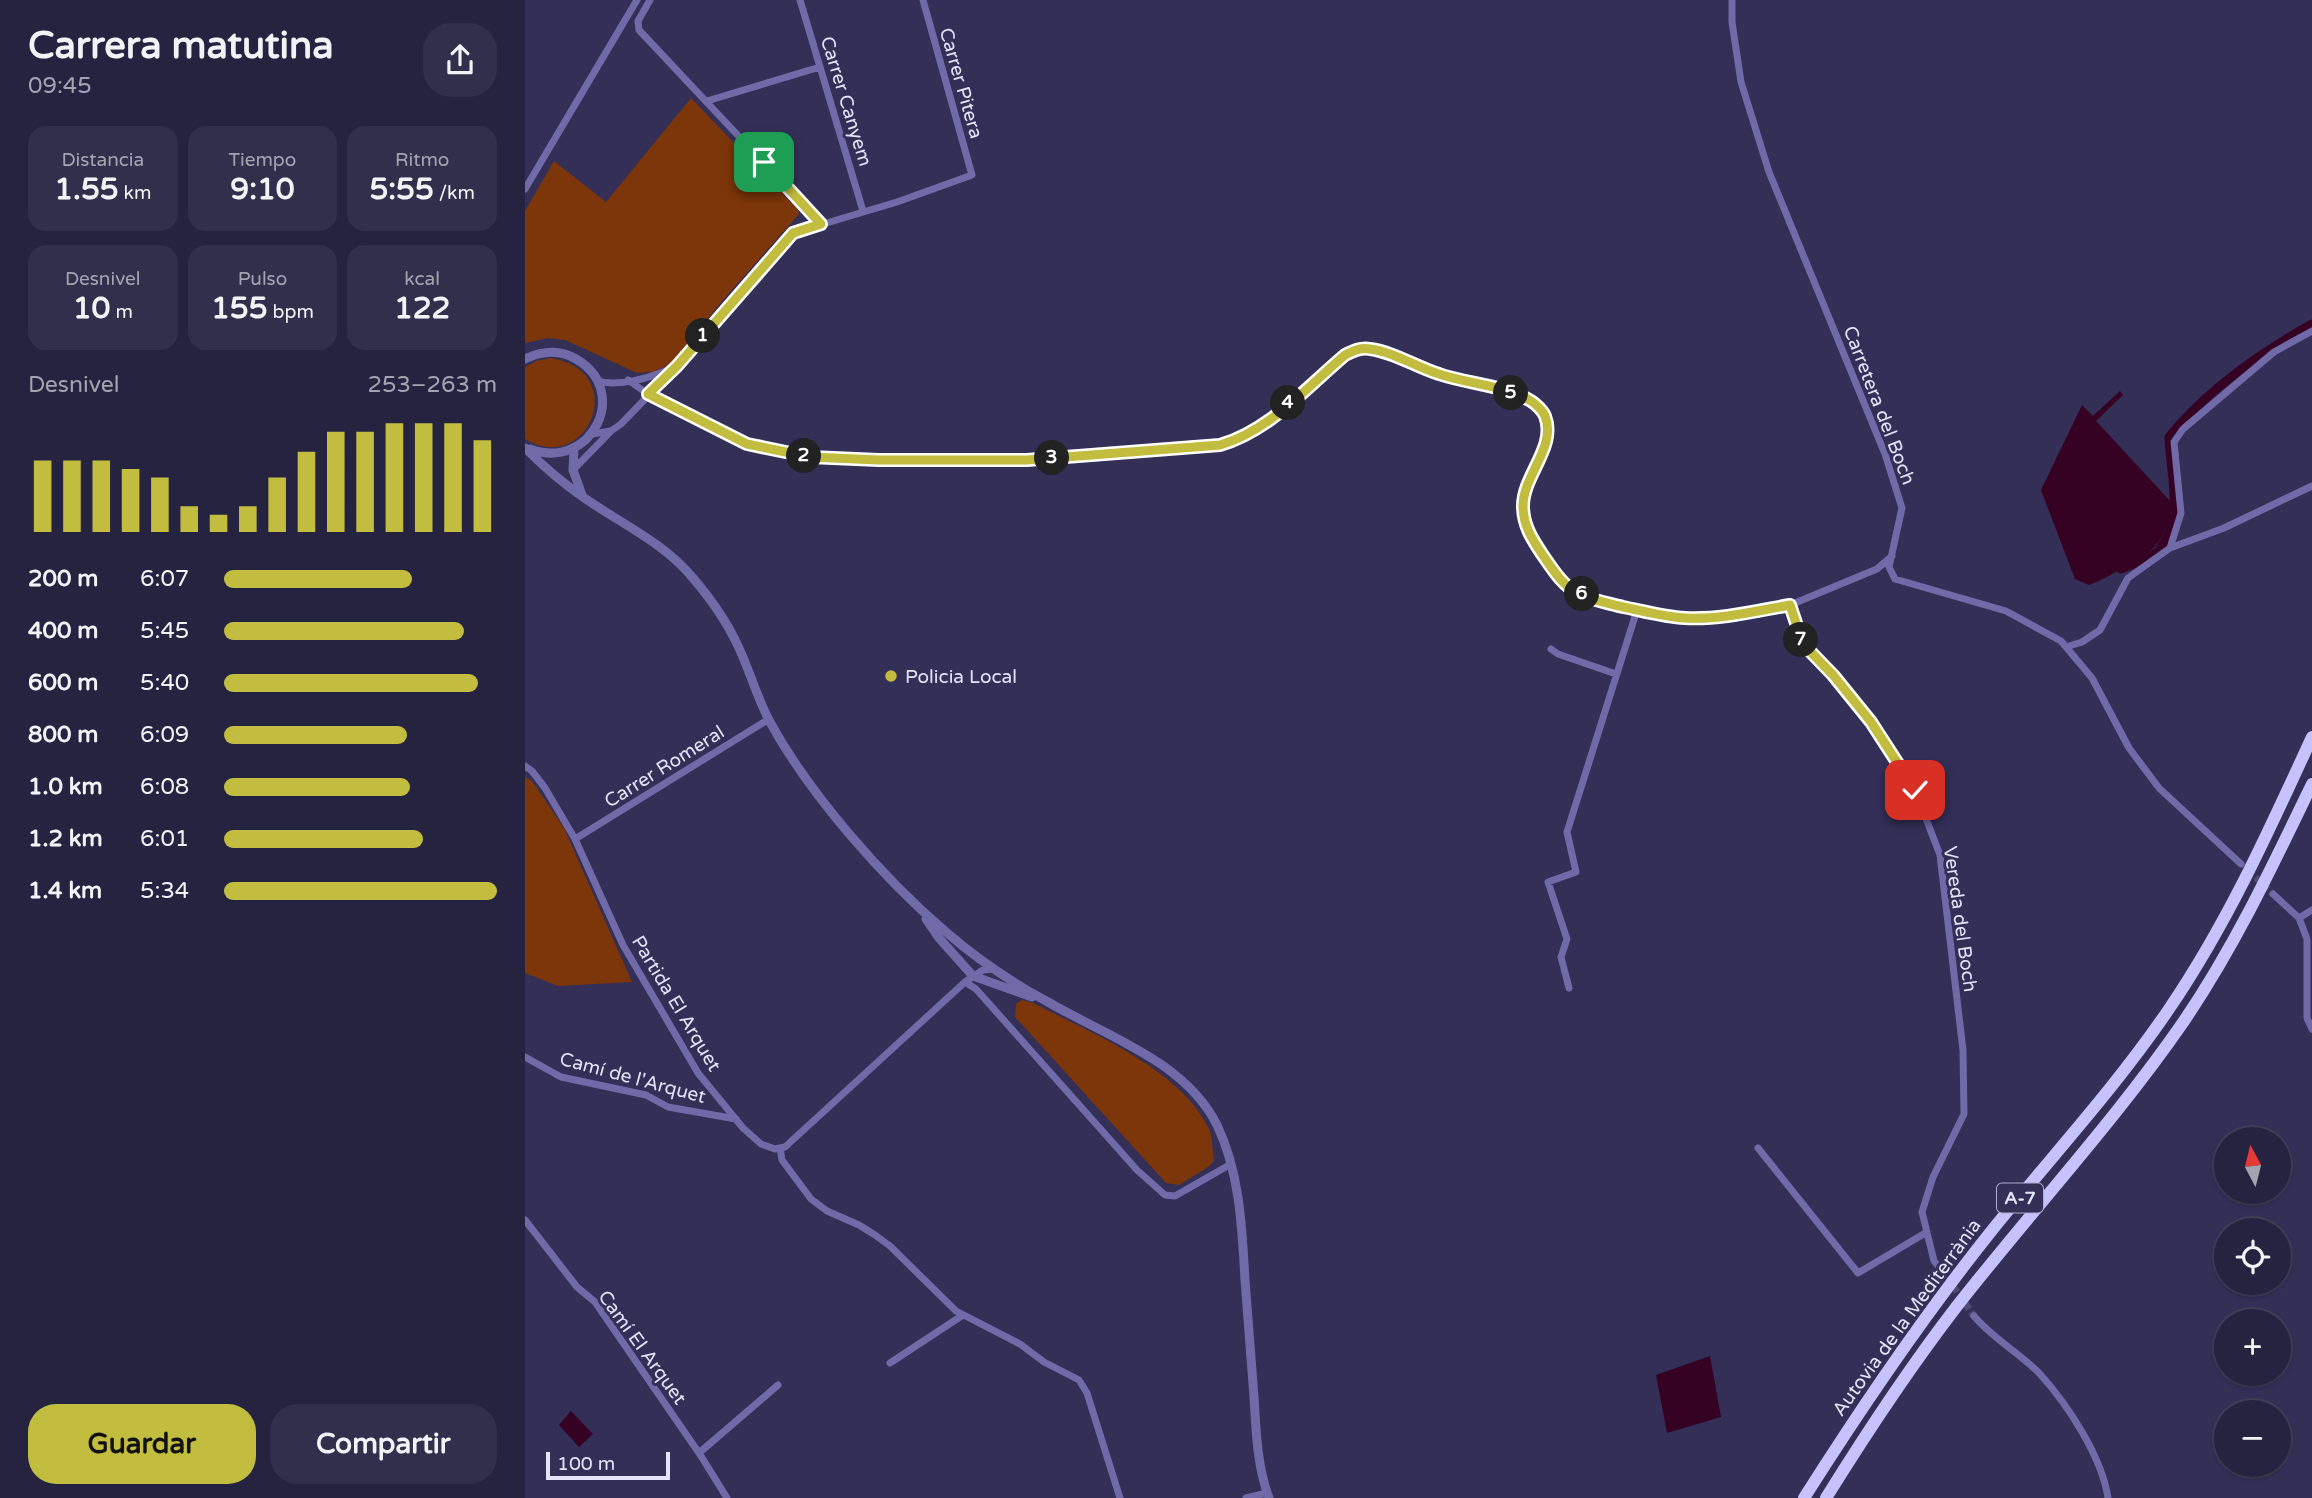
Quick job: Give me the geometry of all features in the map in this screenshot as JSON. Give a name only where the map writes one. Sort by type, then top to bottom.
[{"type":"highway","name":"Autovia de la Mediterrània","points":[[1804,1498],[1863,1405],[1935,1304],[2145,1043],[2199,963],[2236,898],[2312,737]]},
{"type":"highway","name":"Autovia de la Mediterrània","points":[[1826,1498],[1865,1436],[1957,1307],[2158,1058],[2213,975],[2253,905],[2312,784]]},
{"type":"street","points":[[525,189],[635,3],[642,0]]},
{"type":"street","points":[[650,0],[638,21],[639,30],[821,224]]},
{"type":"street","name":"Carrer Canyem","points":[[800,0],[863,211]]},
{"type":"street","name":"Carrer Pitera","points":[[863,211],[972,175],[922,0]]},
{"type":"street","name":"Carretera del Boch","points":[[1732,0],[1732,22],[1741,82],[1769,172],[1885,454],[1902,508],[1892,556]]},
{"type":"street","points":[[707,101],[820,67]]},
{"type":"street","points":[[573,470],[677,366],[793,233],[863,211]]},
{"type":"street","points":[[2170,548],[2182,513],[2174,442],[2183,429],[2274,352],[2312,331]]},
{"type":"street","points":[[628,380],[648,394],[747,444],[810,457],[1027,460],[1220,445],[1239,439],[1261,426],[1345,355],[1356,349],[1369,348],[1439,374],[1532,401],[1544,414],[1548,429],[1546,444],[1523,493],[1525,525],[1558,578],[1577,593],[1637,610],[1685,618],[1723,616],[1790,605],[1877,569],[1892,556]]},
{"type":"street","points":[[525,448],[541,454],[558,454],[575,449],[592,434],[599,422],[602,408],[602,394],[591,370],[571,356],[547,352],[528,356]]},
{"type":"street","points":[[597,381],[604,383],[655,376],[677,366]]},
{"type":"street","points":[[592,434],[611,431]]},
{"type":"street","points":[[525,448],[548,471],[583,497],[661,545],[692,576],[713,603],[737,642],[769,719],[789,753],[836,818],[919,909],[993,969],[1047,1002],[1153,1059],[1181,1079],[1202,1101],[1216,1124],[1231,1164],[1242,1235],[1256,1430],[1268,1496],[1246,1498]]},
{"type":"street","points":[[575,449],[573,470],[583,497]]},
{"type":"street","points":[[2066,647],[2082,642],[2100,630],[2128,578],[2170,548],[2224,528],[2312,486]]},
{"type":"street","points":[[1892,556],[1889,567],[1895,579],[2006,611],[2061,641],[2092,678],[2129,748],[2159,788],[2241,864]]},
{"type":"street","name":"Vereda del Boch","points":[[1790,605],[1803,644],[1833,675],[1871,722],[1915,790],[1940,855],[1963,1050],[1963,1114],[1929,1189],[1922,1212],[1934,1261],[1941,1269]]},
{"type":"street","points":[[1569,988],[1561,957],[1567,939],[1548,882],[1576,872],[1567,832],[1637,610]]},
{"type":"street","points":[[1551,649],[1558,654],[1616,674]]},
{"type":"street","name":"Carrer Romeral","points":[[575,839],[769,719]]},
{"type":"street","name":"Partida El Arquet","points":[[525,766],[545,788],[575,839],[623,945],[698,1073],[736,1119],[761,1144],[779,1148]]},
{"type":"street","points":[[2273,894],[2299,918],[2307,939],[2307,1018],[2312,1029]]},
{"type":"street","points":[[919,909],[976,989],[1137,1170],[1165,1195],[1175,1196],[1231,1164]]},
{"type":"street","points":[[2299,918],[2312,910]]},
{"type":"street","points":[[993,969],[983,970],[969,979],[785,1147],[779,1148],[782,1160],[811,1199],[827,1211],[859,1225],[890,1246],[956,1311],[1006,1336],[1044,1362],[1079,1380],[1087,1393],[1120,1498]]},
{"type":"street","points":[[969,979],[1047,1002]]},
{"type":"street","name":"Camí de l'Arquet","points":[[525,1057],[561,1077],[646,1095],[668,1107],[736,1119]]},
{"type":"street","points":[[1758,1148],[1858,1273],[1927,1232]]},
{"type":"street","name":"Camí El Arquet","points":[[525,1220],[577,1287],[595,1302],[727,1498]]},
{"type":"street","points":[[890,1363],[963,1315]]},
{"type":"street","points":[[1974,1316],[2039,1374],[2072,1417],[2095,1458],[2108,1498]]},
{"type":"street","points":[[699,1453],[778,1385]]},
{"type":"shaded area","points":[[691,98],[799,214],[722,301],[672,364],[652,372],[637,373],[565,340],[548,338],[525,343],[525,211],[554,161],[606,202]]},
{"type":"shaded area","points":[[551,358],[576,367],[590,382],[595,400],[592,418],[582,434],[567,444],[547,447],[525,439],[525,367]]},
{"type":"shaded area","points":[[2120,391],[2123,395],[2096,421],[2171,502],[2169,516],[2162,536],[2150,551],[2089,585],[2075,579],[2041,490],[2082,405],[2093,416]]},
{"type":"shaded area","points":[[525,777],[532,781],[564,828],[632,982],[558,986],[525,973]]},
{"type":"shaded area","points":[[1022,1000],[1033,1003],[1131,1054],[1178,1088],[1196,1108],[1209,1129],[1214,1161],[1179,1185],[1166,1183],[1015,1017],[1016,1004]]},
{"type":"shaded area","points":[[1710,1356],[1721,1417],[1667,1433],[1656,1375]]},
{"type":"shaded area","points":[[571,1411],[593,1434],[579,1447],[559,1425]]},
{"type":"waterway","points":[[2121,569],[2157,552],[2168,536],[2174,509],[2169,437],[2217,388],[2273,347],[2312,324]]},
{"type":"tunnel","points":[[2248,870],[2273,894]]},
{"type":"tunnel","points":[[1941,1269],[1974,1316]]},
{"type":"place","name":"Policia Local","points":[[891,676]]},
{"type":"route","points":[[764,162],[821,224],[793,233],[677,366],[648,394],[747,444],[810,457],[1027,460],[1220,445],[1239,439],[1261,426],[1345,355],[1356,349],[1369,348],[1386,353],[1439,374],[1532,401],[1544,414],[1548,429],[1546,444],[1523,493],[1523,510],[1525,525],[1531,537],[1558,578],[1577,593],[1610,604],[1685,618],[1723,616],[1790,605],[1803,644],[1833,675],[1871,722],[1915,790]]}]
